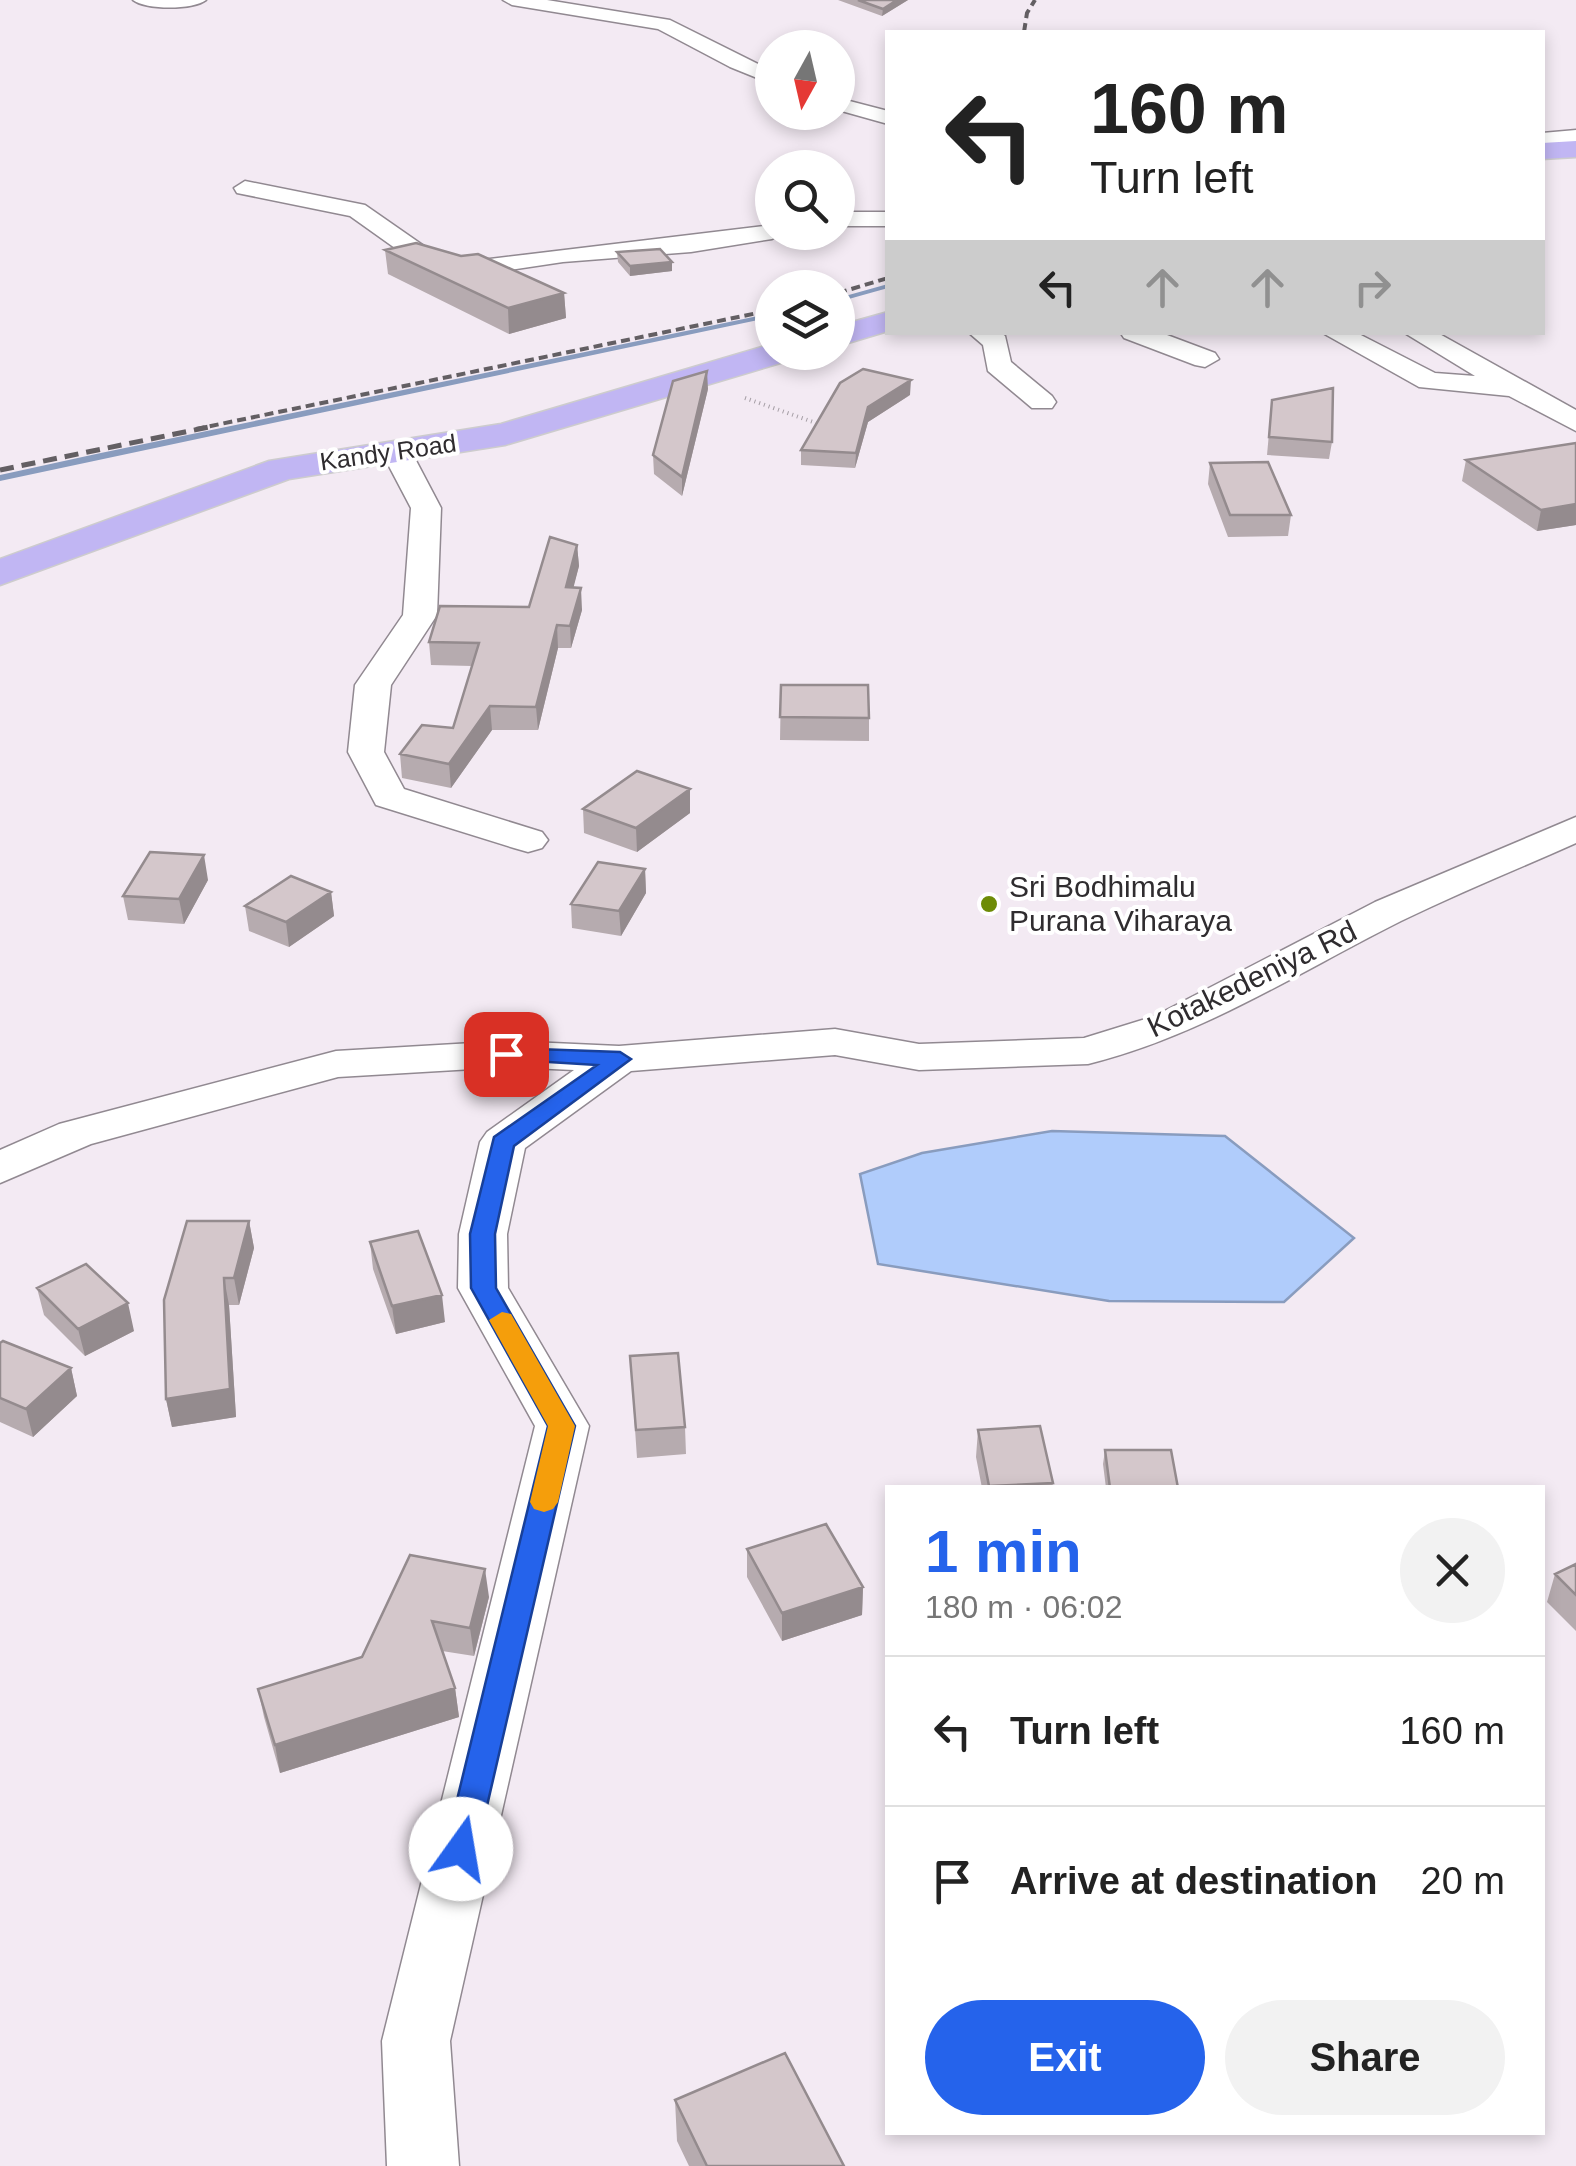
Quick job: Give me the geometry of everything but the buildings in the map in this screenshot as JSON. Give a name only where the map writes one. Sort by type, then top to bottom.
[{"type":"highway","points":[[1545,151],[1576,149]]},
{"type":"highway","points":[[855,331],[885,322]]},
{"type":"highway","name":"Kandy Road","points":[[0,573],[269,473],[505,434],[755,361]]},
{"type":"street","points":[[142,0],[197,0]]},
{"type":"street","points":[[512,0],[663,24],[755,70]]},
{"type":"street","points":[[855,109],[885,117]]},
{"type":"street","points":[[1545,140],[1576,136]]},
{"type":"street","points":[[245,188],[357,210],[425,258],[464,270],[755,235]]},
{"type":"street","points":[[855,219],[885,219]]},
{"type":"street","points":[[986,335],[996,342],[998,365],[1042,402]]},
{"type":"street","points":[[1141,335],[1205,359]]},
{"type":"street","points":[[1340,335],[1429,381],[1515,388]]},
{"type":"street","points":[[1421,335],[1576,422]]},
{"type":"street","points":[[396,451],[426,508],[420,615],[373,685],[366,752],[389,797],[528,840]]},
{"type":"street","name":"Kotakedeniya Rd","points":[[0,1168],[74,1134],[336,1064],[506,1054],[620,1059],[834,1042],[918,1057],[1088,1051],[1170,1025],[1389,911],[1576,829]]},
{"type":"street","points":[[423,2166],[416,2041],[562,1426],[484,1288],[483,1234],[503,1142],[620,1059]]},
{"type":"path","points":[[691,381],[816,423]]},
{"type":"water","points":[[1052,1131],[1225,1136],[1354,1238],[1284,1302],[1109,1301],[878,1264],[860,1174],[922,1153]]},
{"type":"waterway","points":[[855,295],[885,287]]},
{"type":"waterway","points":[[0,478],[755,319]]},
{"type":"railway","points":[[1024,30],[1027,13],[1035,0]]},
{"type":"railway","points":[[855,288],[885,279]]},
{"type":"railway","points":[[196,429],[755,314]]},
{"type":"railway","points":[[0,470],[209,427]]},
{"type":"slow traffic","points":[[502,1320],[562,1426],[544,1502]]},
{"type":"place","name":"Sri Bodhimalu Purana Viharaya","points":[[989,904]]},
{"type":"route","points":[[461,1849],[562,1426],[484,1288],[483,1234],[503,1142],[620,1059],[506,1054]]}]
